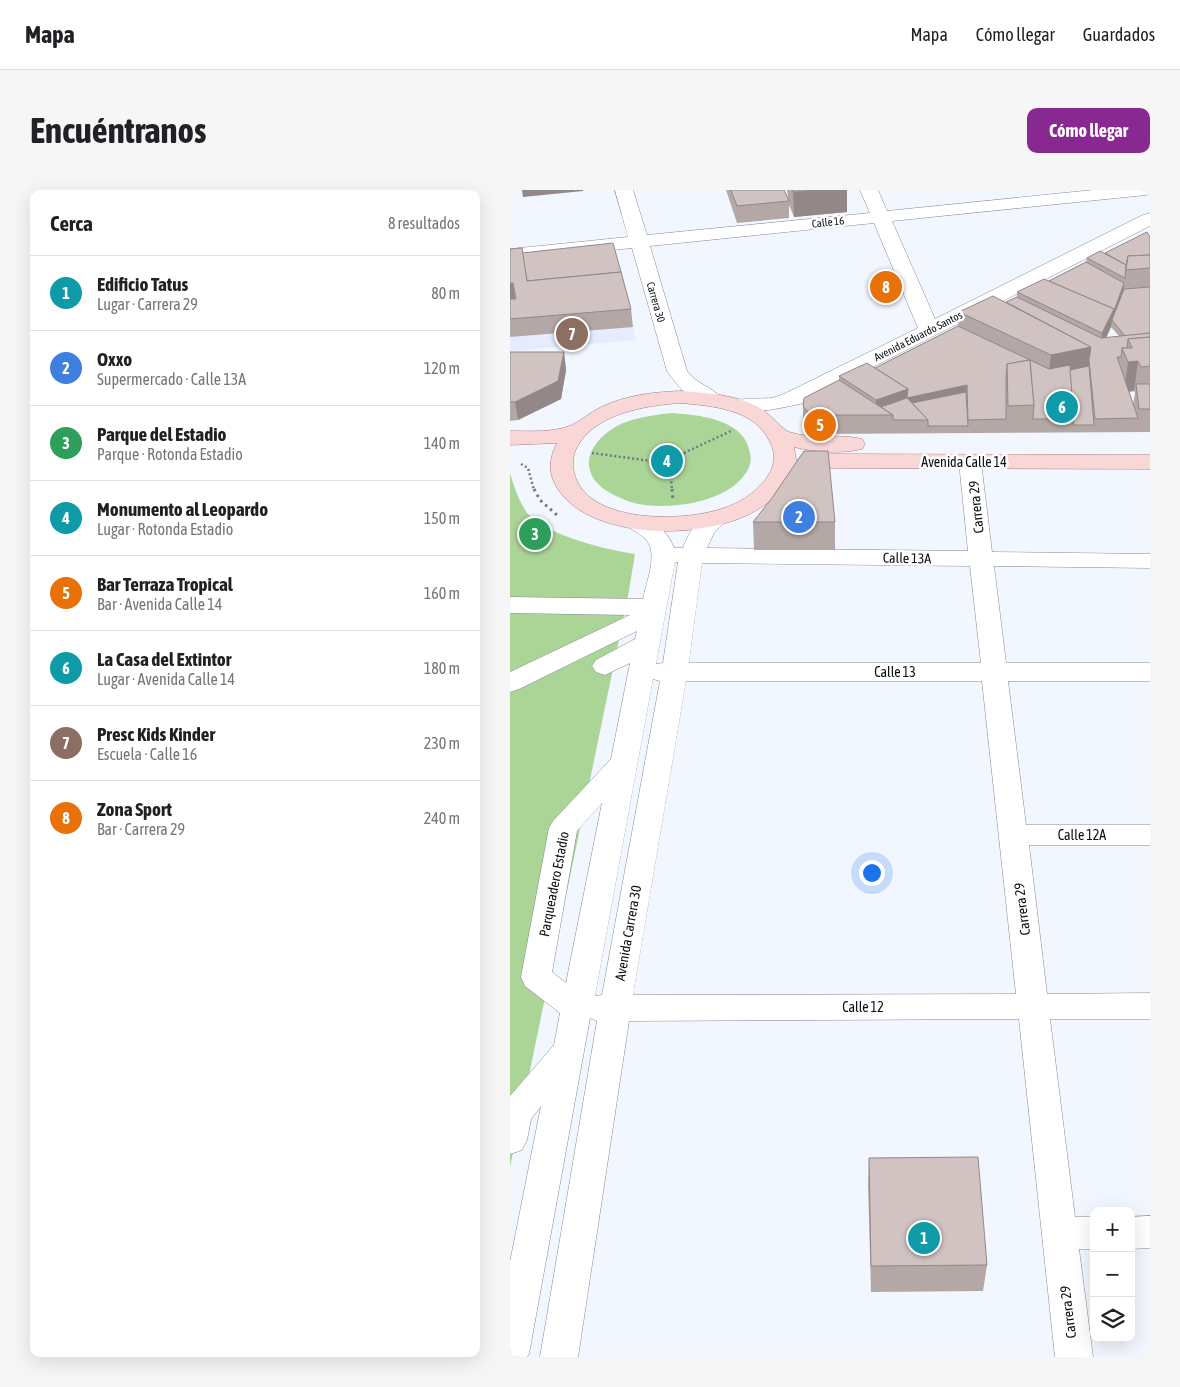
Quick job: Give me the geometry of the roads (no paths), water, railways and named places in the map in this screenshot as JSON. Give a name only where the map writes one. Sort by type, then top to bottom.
[{"type":"main road","points":[[510,438],[553,437],[578,430],[598,416],[623,405],[651,399],[681,397],[710,399],[734,405],[760,417],[780,436],[785,462],[780,476],[766,493],[745,507],[717,518],[676,524],[637,523],[612,517],[591,507],[580,499],[564,481],[562,458],[578,430]]},
{"type":"main road","name":"Avenida Calle 14","points":[[780,436],[806,443],[827,444],[1150,445]]},
{"type":"main road","points":[[510,452],[562,458]]},
{"type":"main road","name":"Avenida Calle 14","points":[[780,476],[794,468],[807,464],[828,462],[1150,462]]},
{"type":"street","name":"Carrera 30","points":[[624,190],[677,371],[686,384],[710,399]]},
{"type":"street","points":[[869,190],[929,330]]},
{"type":"street","name":"Calle 16","points":[[510,255],[1137,190]]},
{"type":"street","points":[[1137,190],[1150,218]]},
{"type":"street","name":"Avenida Eduardo Santos","points":[[734,405],[772,404],[792,399],[1150,218]]},
{"type":"street","name":"Carrera 29","points":[[970,462],[1074,1357]]},
{"type":"street","name":"Avenida Carrera 30","points":[[559,1357],[615,1008],[675,672],[688,568],[697,542],[705,529],[717,518]]},
{"type":"street","points":[[510,1354],[664,555],[661,542],[652,531],[637,523]]},
{"type":"street","name":"Calle 13A","points":[[664,555],[1150,561]]},
{"type":"street","points":[[510,605],[653,611]]},
{"type":"street","points":[[510,683],[653,611]]},
{"type":"street","points":[[605,666],[646,644]]},
{"type":"street","name":"Calle 13","points":[[640,672],[1150,672]]},
{"type":"street","name":"Parqueadero Estadio","points":[[576,1008],[536,977],[562,836],[564,828],[623,763]]},
{"type":"street","name":"Calle 12A","points":[[1014,835],[1150,835]]},
{"type":"street","name":"Calle 12","points":[[576,1008],[1150,1006]]},
{"type":"street","points":[[510,1140],[515,1114],[567,1051]]},
{"type":"street","points":[[1135,1233],[1150,1232]]},
{"type":"street","points":[[1059,1233],[1090,1233]]},
{"type":"place","name":"Zona Sport","points":[[886,287]]},
{"type":"place","name":"Presc Kids Kinder","points":[[572,334]]},
{"type":"place","name":"La Casa del Extintor","points":[[1062,407]]},
{"type":"place","name":"Bar Terraza Tropical","points":[[820,425]]},
{"type":"place","name":"Monumento al Leopardo","points":[[667,461]]},
{"type":"place","name":"Oxxo","points":[[799,517]]},
{"type":"place","name":"Parque del Estadio","points":[[535,534]]},
{"type":"place","name":"Edificio Tatus","points":[[924,1238]]}]
